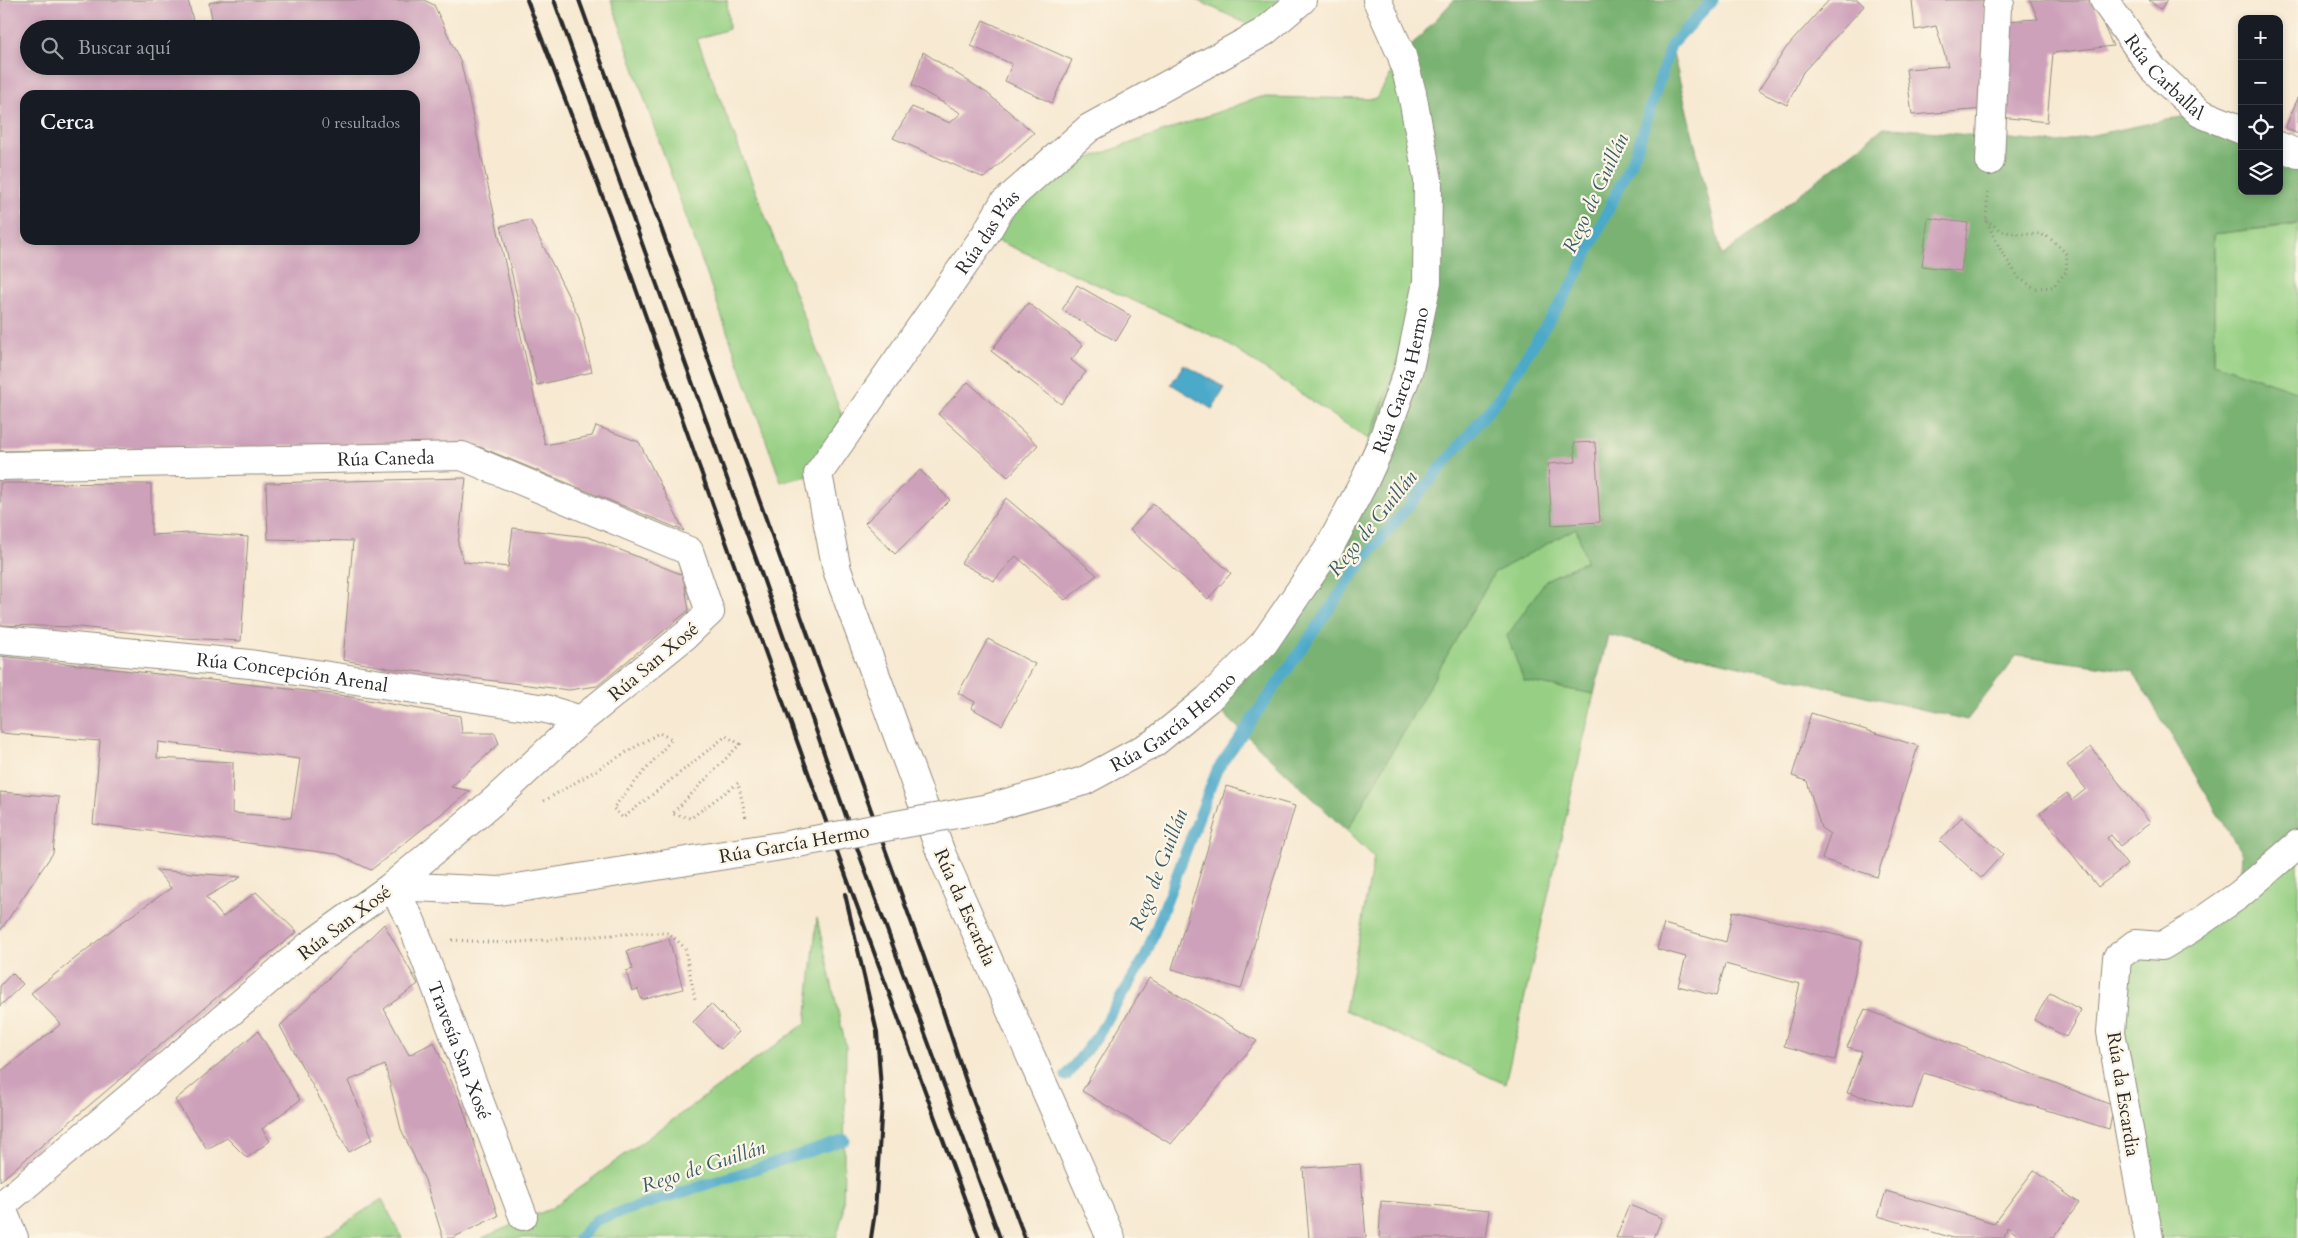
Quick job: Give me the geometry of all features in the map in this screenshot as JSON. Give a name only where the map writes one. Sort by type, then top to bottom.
[{"type":"street","name":"Rúa das Pías","points":[[837,570],[818,474],[986,234],[1003,204],[1089,128],[1264,32],[1302,0]]},
{"type":"street","name":"Rúa García Hermo","points":[[392,886],[499,891],[787,845],[989,808],[1084,781],[1154,743],[1208,699],[1264,644],[1329,548],[1380,447],[1409,369],[1427,282],[1428,180],[1412,93],[1402,56],[1377,0]]},
{"type":"street","points":[[1990,161],[1997,6],[2000,0]]},
{"type":"street","name":"Rúa Carballal","points":[[2104,0],[2153,69],[2200,113],[2238,128]]},
{"type":"street","points":[[2283,148],[2298,154]]},
{"type":"street","name":"Rúa Caneda","points":[[0,466],[462,456],[689,551],[710,612]]},
{"type":"street","name":"Rúa da Escardia","points":[[837,570],[941,853],[1111,1238]]},
{"type":"street","name":"Rúa San Xosé","points":[[14,1238],[1,1206],[310,945],[392,886],[494,800],[581,720],[686,635],[710,612]]},
{"type":"street","name":"Rúa Concepción Arenal","points":[[0,640],[250,664],[546,709],[581,720]]},
{"type":"street","name":"Rúa da Escardia","points":[[2149,1238],[2111,1032],[2117,958],[2135,944],[2162,946],[2190,929],[2239,895],[2298,844]]},
{"type":"street","name":"Travesía San Xosé","points":[[392,886],[412,921],[523,1216]]},
{"type":"path","points":[[1986,220],[2005,232],[2036,233],[2052,238],[2067,255],[2066,272],[2053,287],[2035,288],[2019,278],[2001,251],[1986,220],[1990,161]]},
{"type":"path","points":[[536,806],[659,733],[672,739],[613,808],[624,818],[726,736],[740,744],[672,814],[691,818],[738,783],[747,822]]},
{"type":"path","points":[[412,921],[446,939],[506,943],[637,933],[669,933],[685,948],[695,999]]},
{"type":"green space","points":[[611,0],[727,0],[729,29],[697,39],[848,431],[818,474],[781,482],[654,127]]},
{"type":"green space","points":[[1197,0],[1302,0],[1264,32]]},
{"type":"green space","points":[[1454,0],[1714,0],[1671,45],[1722,256],[1884,127],[2054,143],[2200,113],[2238,128],[2238,195],[2283,195],[2283,148],[2298,154],[2298,222],[2295,224],[2214,234],[2214,363],[2298,392],[2298,844],[2239,895],[2242,854],[2133,671],[2017,655],[1967,720],[1608,635],[1594,694],[1524,681],[1507,636],[1546,580],[1586,561],[1576,528],[1494,573],[1347,831],[1208,699],[1329,548],[1427,282],[1402,56]]},
{"type":"green space","points":[[1402,56],[1427,282],[1380,447],[1220,339],[985,235],[1033,178],[1260,97],[1376,99]]},
{"type":"green space","points":[[2298,222],[2298,392],[2214,363],[2214,234],[2295,225]]},
{"type":"green space","points":[[1577,527],[1586,561],[1546,580],[1524,681],[1594,694],[1505,1084],[1345,1010],[1374,857],[1347,831],[1494,572]]},
{"type":"green space","points":[[2298,844],[2298,1238],[2149,1238],[2111,1032],[2135,944],[2162,946]]},
{"type":"green space","points":[[817,918],[846,1047],[843,1214],[836,1238],[482,1238],[550,1209],[806,1023]]},
{"type":"green space","points":[[382,1199],[402,1238],[322,1238]]},
{"type":"water","points":[[1184,364],[1225,388],[1212,409],[1171,384]]},
{"type":"building","points":[[0,0],[188,0],[193,20],[20,20],[20,75],[420,75],[420,20],[212,20],[209,3],[223,0],[424,0],[434,5],[461,63],[545,445],[592,436],[596,426],[639,442],[684,531],[480,447],[309,446],[0,451]]},
{"type":"building","points":[[1829,0],[1858,0],[1864,6],[1803,72],[1787,105],[1758,91],[1786,48]]},
{"type":"building","points":[[1912,0],[1983,0],[1985,18],[1984,109],[1912,115],[1906,69],[1948,66],[1936,26],[1915,30]]},
{"type":"building","points":[[2030,0],[2092,0],[2113,46],[2053,53],[2047,122],[2000,117],[2005,21],[2038,19]]},
{"type":"building","points":[[2149,0],[2167,0],[2161,10]]},
{"type":"building","points":[[983,20],[1072,60],[1052,103],[1005,81],[1012,64],[971,46]]},
{"type":"building","points":[[923,52],[987,93],[1034,133],[984,178],[893,138],[912,107],[950,123],[961,113],[912,85]]},
{"type":"building","points":[[2298,98],[2298,134],[2285,128]]},
{"type":"building","points":[[1928,218],[1968,223],[1961,271],[1922,266]]},
{"type":"building","points":[[530,220],[579,317],[592,372],[537,385],[501,226]]},
{"type":"building","points":[[1077,285],[1131,316],[1116,341],[1062,310]]},
{"type":"building","points":[[1028,303],[1083,345],[1071,360],[1086,372],[1061,404],[991,351]]},
{"type":"building","points":[[968,382],[1038,445],[1008,477],[938,414]]},
{"type":"building","points":[[1595,442],[1600,522],[1552,525],[1548,464],[1576,462],[1574,443]]},
{"type":"building","points":[[920,470],[950,500],[895,554],[865,523]]},
{"type":"building","points":[[466,478],[458,544],[464,562],[508,567],[513,528],[588,537],[683,575],[689,610],[597,686],[569,690],[389,668],[343,660],[353,541],[268,539],[266,483]]},
{"type":"building","points":[[0,483],[151,484],[151,535],[191,533],[248,537],[241,641],[185,638],[78,627],[0,625]]},
{"type":"building","points":[[1006,498],[1097,575],[1065,600],[1016,556],[994,581],[961,563]]},
{"type":"building","points":[[1153,504],[1231,573],[1208,599],[1130,530]]},
{"type":"building","points":[[988,639],[1035,664],[1002,725],[971,708],[975,702],[958,693]]},
{"type":"building","points":[[0,656],[333,694],[460,716],[462,733],[495,733],[499,744],[451,787],[470,791],[371,870],[337,854],[93,824],[100,741],[0,733]],"holes":[[[158,742],[300,759],[291,818],[232,813],[233,762],[157,758]]]},
{"type":"building","points":[[1811,713],[1918,746],[1877,877],[1822,859],[1830,834],[1821,828],[1807,781],[1792,776]]},
{"type":"building","points":[[2091,747],[2150,823],[2120,846],[2111,835],[2107,838],[2127,865],[2098,887],[2040,813],[2067,793],[2072,800],[2086,789],[2067,765]]},
{"type":"building","points":[[1226,786],[1295,806],[1241,989],[1172,969]]},
{"type":"building","points":[[0,792],[59,797],[53,853],[0,931]]},
{"type":"building","points":[[1962,817],[2003,854],[1981,878],[1940,841]]},
{"type":"building","points":[[156,870],[241,877],[206,897],[223,917],[256,892],[297,932],[256,964],[0,1181],[0,1072],[61,1024],[31,993],[118,925],[171,888]]},
{"type":"building","points":[[1733,911],[1862,941],[1835,1060],[1784,1046],[1800,984],[1725,964],[1716,996],[1678,986],[1686,957],[1657,949],[1664,924],[1726,942]]},
{"type":"building","points":[[384,924],[418,984],[384,1009],[409,1055],[434,1042],[463,1108],[498,1216],[452,1238],[443,1238],[425,1180],[401,1129],[385,1065],[348,1081],[373,1139],[349,1152],[280,1026]]},
{"type":"building","points":[[669,939],[683,989],[642,1000],[638,989],[632,991],[626,971],[633,969],[627,951]]},
{"type":"building","points":[[12,973],[23,984],[0,1006],[0,986]]},
{"type":"building","points":[[1149,978],[1257,1041],[1171,1144],[1082,1091]]},
{"type":"building","points":[[2050,993],[2081,1010],[2066,1037],[2034,1020]]},
{"type":"building","points":[[711,1004],[739,1032],[721,1049],[693,1022]]},
{"type":"building","points":[[1865,1009],[2114,1106],[2109,1129],[1924,1073],[1912,1109],[1847,1093],[1862,1051],[1847,1047]]},
{"type":"building","points":[[258,1031],[300,1100],[262,1129],[270,1141],[247,1158],[227,1138],[207,1149],[175,1100]]},
{"type":"building","points":[[1360,1164],[1366,1238],[1309,1238],[1303,1168]]},
{"type":"building","points":[[2034,1170],[2079,1203],[2053,1238],[2022,1238],[2007,1227],[2004,1238],[1953,1238],[1878,1216],[1886,1191],[1994,1223]]},
{"type":"building","points":[[1381,1201],[1490,1210],[1486,1238],[1379,1238]]},
{"type":"building","points":[[1629,1205],[1662,1218],[1654,1238],[1616,1238]]},
{"type":"waterway","name":"Rego de Guillán","points":[[1066,1076],[1098,1035],[1145,957],[1217,770],[1362,562],[1500,397],[1573,283],[1636,152],[1671,45],[1713,0]]},
{"type":"waterway","name":"Rego de Guillán","points":[[579,1238],[596,1220],[845,1140]]},
{"type":"railway","points":[[527,0],[610,216],[813,786],[979,1238]]},
{"type":"railway","points":[[554,0],[759,567],[860,856],[1000,1238]]},
{"type":"railway","points":[[579,0],[938,996],[968,1087],[1025,1238]]},
{"type":"railway","points":[[845,894],[877,1032],[882,1103],[875,1212],[871,1238]]}]
